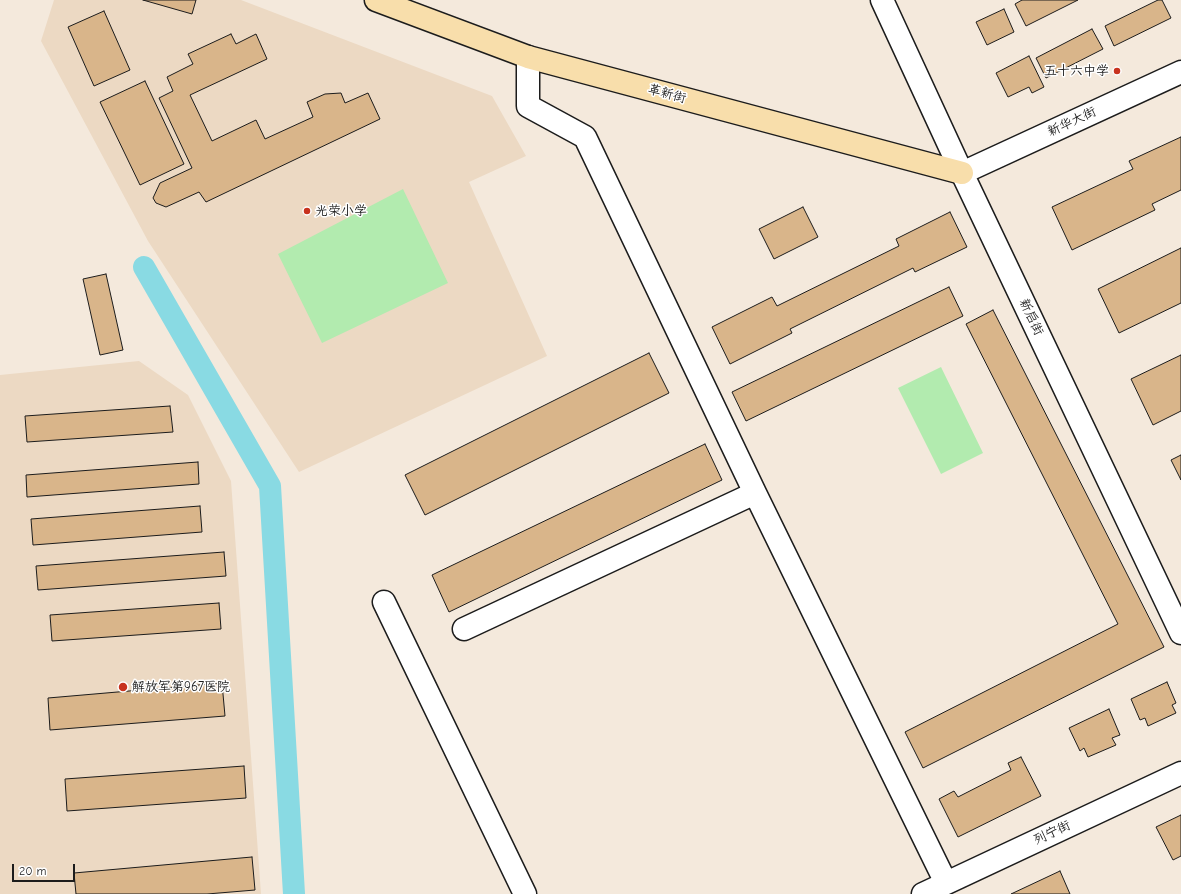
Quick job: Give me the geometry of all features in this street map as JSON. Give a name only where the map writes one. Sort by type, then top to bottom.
[{"type":"main road","name":"革新街","points":[[376,0],[528,57],[962,173]]},
{"type":"street","name":"新启街","points":[[882,0],[962,173],[1181,633]]},
{"type":"street","points":[[528,57],[528,106],[585,137],[755,493],[946,883]]},
{"type":"street","name":"新华大街","points":[[962,173],[1181,72]]},
{"type":"street","points":[[464,630],[755,493]]},
{"type":"street","points":[[384,602],[525,894]]},
{"type":"street","name":"列宁街","points":[[923,894],[1181,773]]},
{"type":"shaded area","name":"光荣小学","points":[[54,0],[241,0],[492,96],[526,156],[469,182],[547,356],[299,472],[148,241],[41,41]]},
{"type":"shaded area","name":"解放军第967医院","points":[[139,361],[188,395],[231,481],[261,894],[0,894],[0,375]]},
{"type":"green space","points":[[403,189],[448,283],[322,343],[278,254]]},
{"type":"green space","points":[[941,367],[983,453],[941,474],[898,388]]},
{"type":"building","points":[[143,0],[196,0],[192,14]]},
{"type":"building","points":[[1022,0],[1078,0],[1026,26],[1015,4]]},
{"type":"building","points":[[1158,0],[1162,0],[1171,18],[1114,46],[1105,26]]},
{"type":"building","points":[[1004,9],[1014,32],[987,45],[976,22]]},
{"type":"building","points":[[104,11],[130,70],[94,86],[68,27]]},
{"type":"building","points":[[1092,29],[1103,49],[1046,78],[1036,58]]},
{"type":"building","points":[[231,34],[236,44],[256,34],[267,59],[190,95],[212,141],[256,120],[265,139],[313,117],[307,102],[325,94],[341,93],[345,103],[368,93],[380,119],[206,202],[199,192],[166,207],[156,203],[153,198],[160,183],[192,168],[159,98],[173,91],[167,77],[193,64],[188,54]]},
{"type":"building","points":[[1029,56],[1044,87],[1032,93],[1029,87],[1008,97],[996,73]]},
{"type":"building","points":[[145,81],[184,164],[140,185],[100,102]]},
{"type":"building","points":[[1181,137],[1181,190],[1152,204],[1155,210],[1072,250],[1052,207],[1133,169],[1129,161]]},
{"type":"building","points":[[803,207],[818,237],[774,259],[759,229]]},
{"type":"building","points":[[950,212],[967,247],[915,272],[913,268],[790,329],[792,333],[730,364],[712,327],[772,297],[777,306],[899,246],[896,239]]},
{"type":"building","points":[[1181,248],[1181,303],[1119,333],[1098,289]]},
{"type":"building","points":[[106,274],[123,350],[100,355],[83,279]]},
{"type":"building","points":[[949,287],[963,316],[746,421],[732,392]]},
{"type":"building","points":[[993,310],[1164,647],[923,768],[905,732],[1118,624],[966,324]]},
{"type":"building","points":[[649,353],[669,393],[425,515],[405,475]]},
{"type":"building","points":[[1181,355],[1181,411],[1153,425],[1131,379]]},
{"type":"building","points":[[170,406],[173,432],[27,442],[25,416]]},
{"type":"building","points":[[705,444],[722,480],[449,612],[432,575]]},
{"type":"building","points":[[1181,455],[1181,480],[1171,460]]},
{"type":"building","points":[[198,462],[199,484],[27,497],[26,475]]},
{"type":"building","points":[[200,506],[202,532],[33,545],[31,519]]},
{"type":"building","points":[[224,552],[226,576],[38,590],[36,566]]},
{"type":"building","points":[[219,603],[221,629],[52,641],[50,615]]},
{"type":"building","points":[[1167,682],[1176,703],[1172,705],[1176,713],[1148,726],[1145,718],[1140,720],[1131,699]]},
{"type":"building","points":[[222,683],[225,716],[50,730],[48,698]]},
{"type":"building","points":[[1109,709],[1120,735],[1112,738],[1116,745],[1088,757],[1084,748],[1080,751],[1069,728]]},
{"type":"building","points":[[1021,757],[1041,796],[958,837],[939,799],[954,791],[958,797],[1011,770],[1008,763]]},
{"type":"building","points":[[244,766],[246,798],[67,811],[65,779]]},
{"type":"building","points":[[1181,815],[1181,856],[1173,860],[1156,827]]},
{"type":"building","points":[[252,857],[255,890],[207,894],[76,894],[74,873]]},
{"type":"building","points":[[1060,871],[1070,894],[1011,894]]},
{"type":"waterway","points":[[144,267],[270,486],[294,894]]},
{"type":"place","name":"五十六中学","points":[[1117,71]]},
{"type":"place","name":"光荣小学","points":[[307,211]]},
{"type":"place","name":"解放军第967医院","points":[[123,687]]}]
